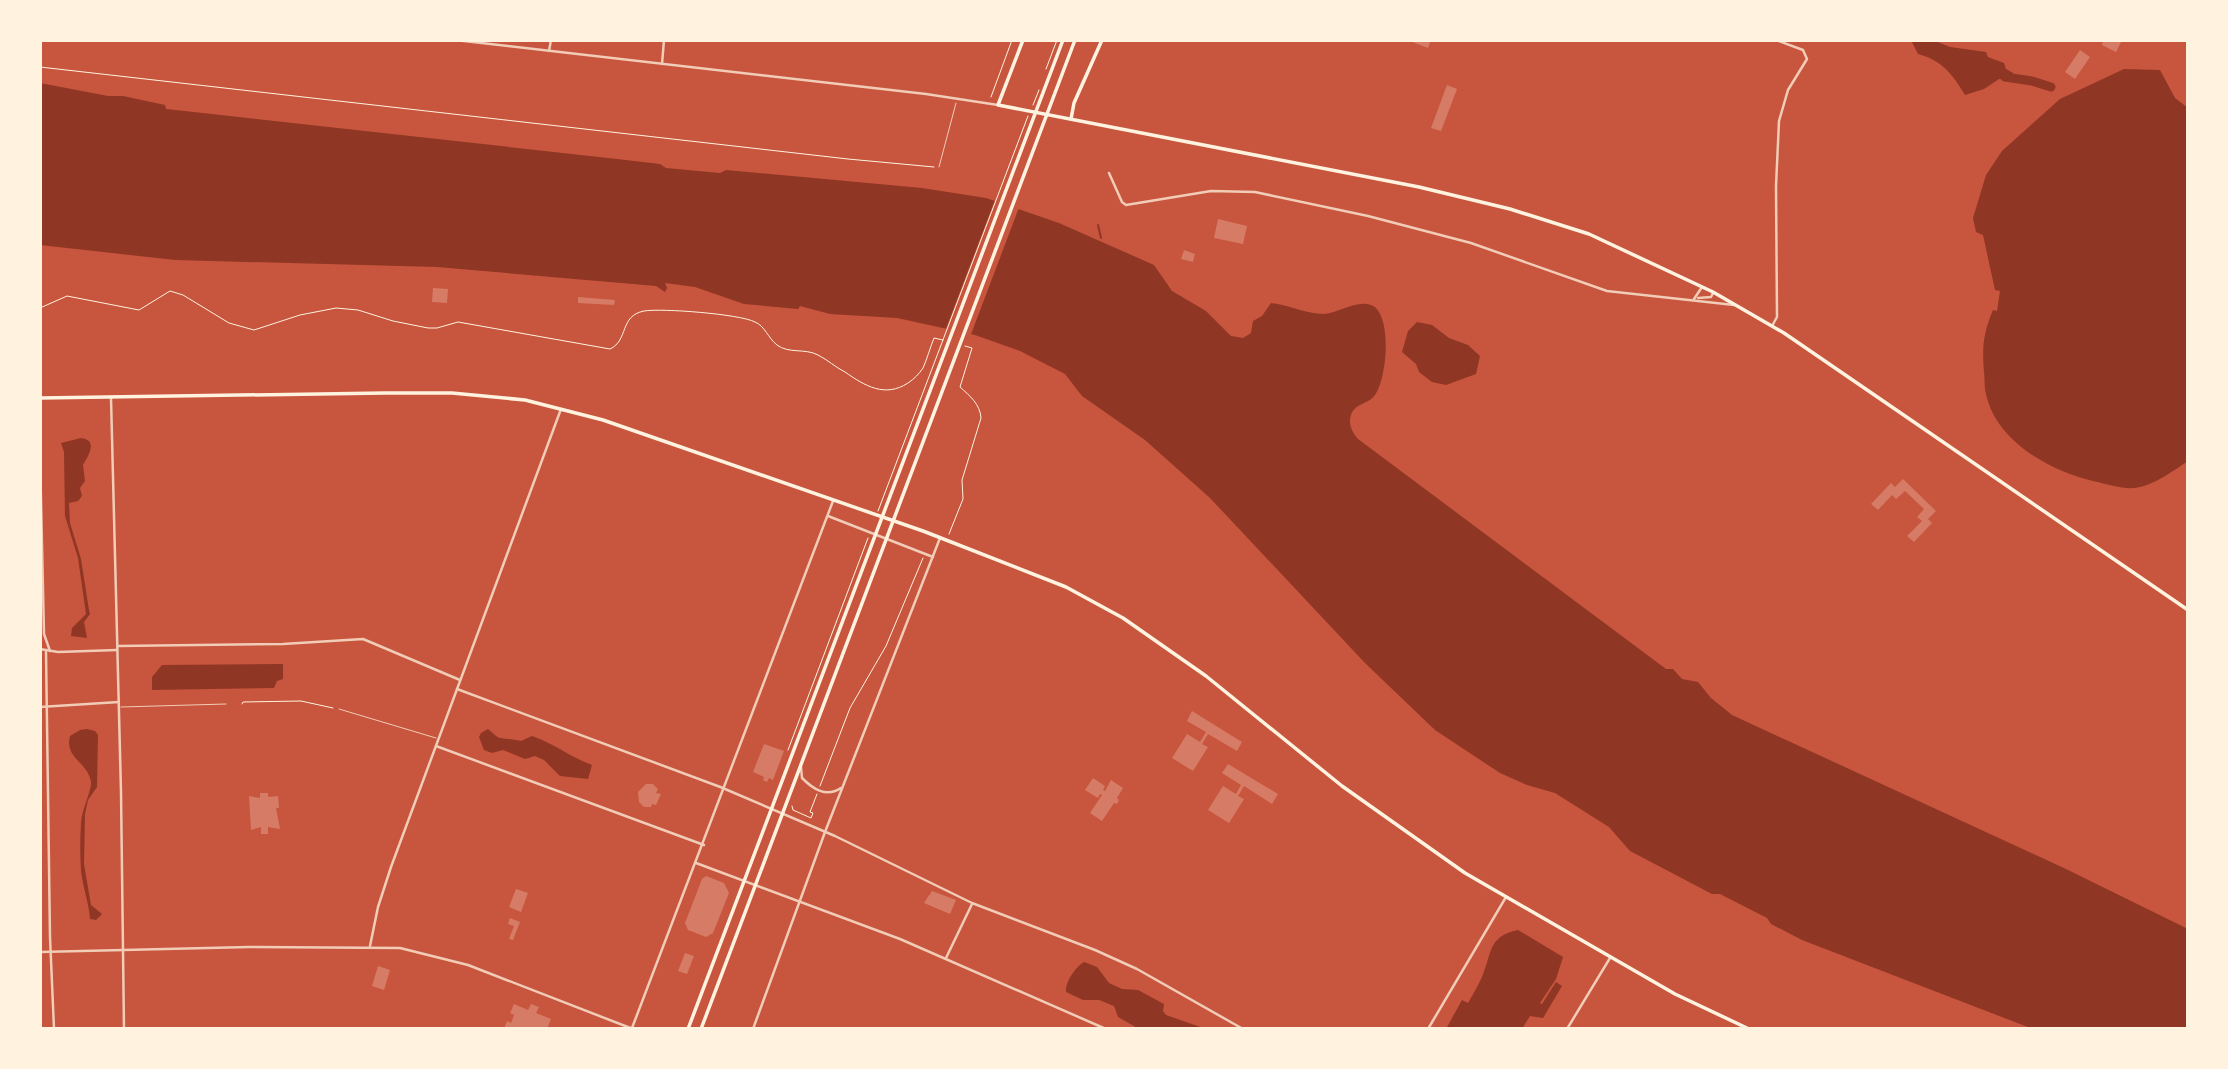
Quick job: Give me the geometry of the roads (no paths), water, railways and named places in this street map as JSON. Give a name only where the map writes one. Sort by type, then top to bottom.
[{"type":"main road","points":[[1023,40],[998,105],[1318,166],[1510,209],[1589,234],[1703,287],[1772,326],[1926,428],[2188,610]]},
{"type":"main road","points":[[688,1029],[1063,40]]},
{"type":"main road","points":[[701,1029],[1074,40]]},
{"type":"main road","points":[[1071,119],[1074,103],[1102,40]]},
{"type":"main road","points":[[40,398],[452,393],[526,401],[603,419],[940,538],[1066,587],[1138,627],[1206,676],[1384,818],[1455,867],[1609,958],[1675,994],[1749,1029]]},
{"type":"street","points":[[455,40],[913,92],[998,105]]},
{"type":"street","points":[[550,51],[551,40]]},
{"type":"street","points":[[662,64],[664,40]]},
{"type":"street","points":[[1772,326],[1777,317],[1776,186],[1779,121],[1788,90],[1806,61],[1806,54],[1801,48],[1776,40]]},
{"type":"street","points":[[1109,173],[1122,202],[1126,205],[1211,191],[1255,192],[1368,216],[1459,240],[1607,291],[1738,305]]},
{"type":"street","points":[[1694,299],[1703,287]]},
{"type":"street","points":[[1694,299],[1711,297],[1713,292]]},
{"type":"street","points":[[111,398],[124,1029]]},
{"type":"street","points":[[40,405],[40,436]]},
{"type":"street","points":[[370,946],[385,885],[561,408]]},
{"type":"street","points":[[40,456],[44,634],[48,651],[46,708],[54,1029]]},
{"type":"street","points":[[40,952],[370,946],[419,951],[468,965],[633,1029],[833,500]]},
{"type":"street","points":[[828,516],[933,557]]},
{"type":"street","points":[[753,1029],[825,832],[940,538]]},
{"type":"street","points":[[40,649],[48,651],[283,644],[362,639],[460,680]]},
{"type":"street","points":[[457,689],[772,808],[972,903],[1136,969],[1243,1029]]},
{"type":"street","points":[[40,707],[119,702]]},
{"type":"street","points":[[436,746],[704,845]]},
{"type":"street","points":[[801,764],[802,778],[818,791],[833,792],[843,785]]},
{"type":"street","points":[[696,863],[946,958],[1107,1029]]},
{"type":"street","points":[[1428,1029],[1506,897]]},
{"type":"street","points":[[946,958],[972,903]]},
{"type":"street","points":[[1567,1029],[1609,958]]},
{"type":"lane","points":[[939,167],[956,103]]},
{"type":"lane","points":[[119,708],[226,704]]},
{"type":"lane","points":[[339,709],[438,738]]},
{"type":"waterway","points":[[2005,77],[2051,87]]},
{"type":"waterway","points":[[1098,225],[1101,238]]}]
